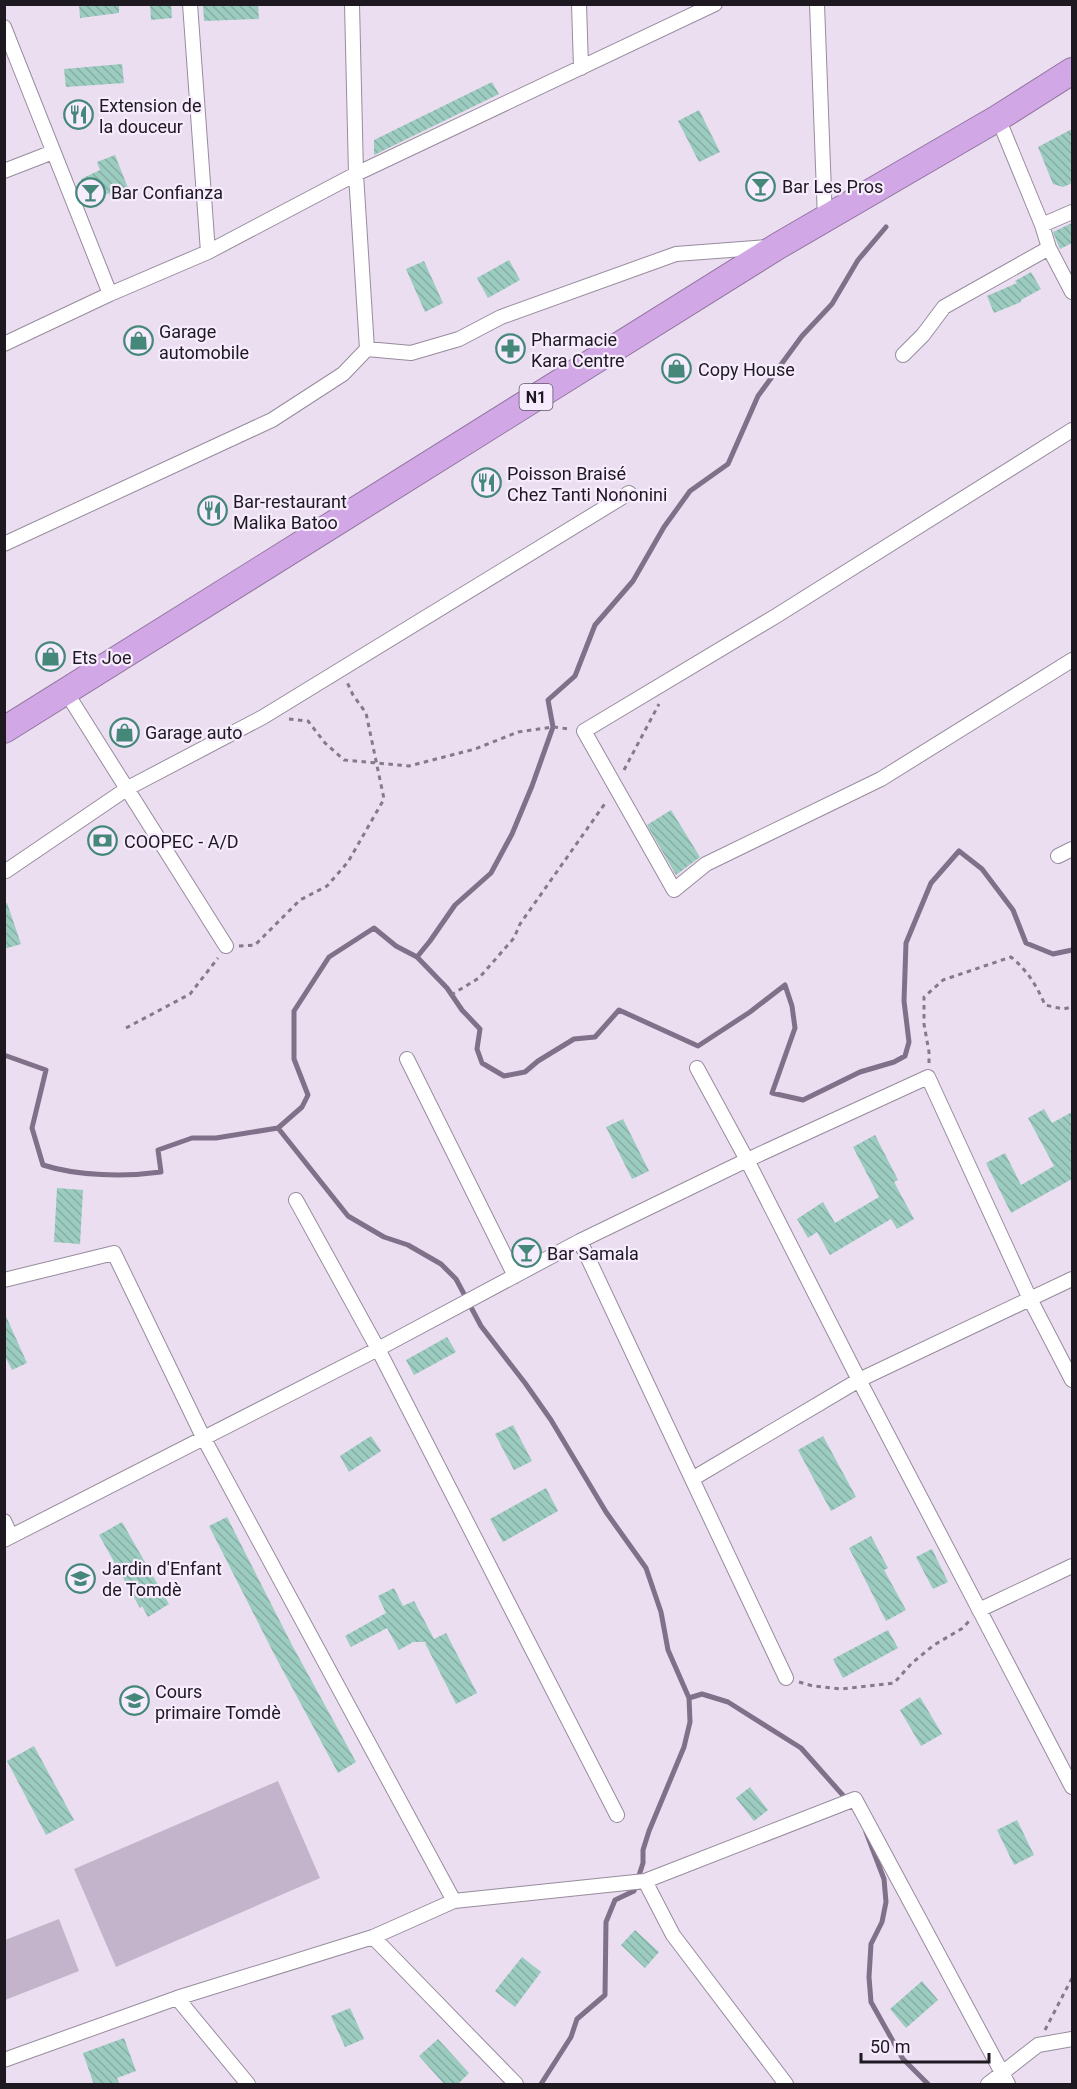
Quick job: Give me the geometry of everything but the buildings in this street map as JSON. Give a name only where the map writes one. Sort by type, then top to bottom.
[{"type":"highway","name":"N1","points":[[4,730],[778,246],[998,118],[1072,71]]},
{"type":"street","points":[[190,4],[208,252]]},
{"type":"street","points":[[4,544],[272,420],[343,374],[367,349],[356,174],[352,4]]},
{"type":"street","points":[[579,4],[581,69]]},
{"type":"street","points":[[4,344],[110,294],[208,252],[356,174],[715,4]]},
{"type":"street","points":[[817,4],[825,220]]},
{"type":"street","points":[[4,27],[110,294]]},
{"type":"street","points":[[998,118],[1042,225],[1049,248],[1072,292]]},
{"type":"street","points":[[4,171],[53,152]]},
{"type":"street","points":[[1042,225],[1072,212]]},
{"type":"street","points":[[367,349],[411,353],[459,339],[501,317],[676,254],[778,246]]},
{"type":"street","points":[[903,355],[944,307],[1049,248]]},
{"type":"street","points":[[1072,430],[776,616],[584,730],[674,890],[706,864],[881,779],[1072,660]]},
{"type":"street","points":[[6,871],[128,788],[263,717],[628,493]]},
{"type":"street","points":[[66,692],[226,946]]},
{"type":"street","points":[[1058,856],[1072,849]]},
{"type":"street","points":[[407,1059],[515,1276]]},
{"type":"street","points":[[697,1068],[1072,1787]]},
{"type":"street","points":[[4,1521],[8,1538],[378,1349],[580,1241],[747,1160],[928,1077],[1030,1299],[1072,1380]]},
{"type":"street","points":[[296,1200],[378,1349],[617,1815]]},
{"type":"street","points":[[580,1241],[786,1678]]},
{"type":"street","points":[[4,1280],[114,1253],[203,1437],[454,1901]]},
{"type":"street","points":[[692,1479],[859,1380],[1072,1280]]},
{"type":"street","points":[[979,1611],[1072,1566]]},
{"type":"street","points":[[4,2060],[177,1998],[373,1937],[454,1901],[645,1881],[855,1799],[1004,2079]]},
{"type":"street","points":[[645,1881],[673,1935],[786,2085]]},
{"type":"street","points":[[373,1937],[516,2085]]},
{"type":"street","points":[[177,1998],[248,2085]]},
{"type":"street","points":[[988,2085],[1004,2079],[1038,2045],[1072,2039]]},
{"type":"path","points":[[126,1028],[190,994],[226,946],[255,945],[300,900],[327,886],[348,862],[384,799],[366,712],[353,695],[341,669]]},
{"type":"path","points":[[451,995],[479,978],[514,938],[520,924],[616,787],[674,677]]},
{"type":"path","points":[[263,717],[308,721],[325,743],[344,760],[409,766],[475,749],[518,732],[553,727],[584,730]]},
{"type":"path","points":[[928,1077],[930,1052],[924,1024],[924,998],[943,980],[1011,957],[1022,966],[1038,988],[1045,1005],[1063,1009],[1072,1007]]},
{"type":"path","points":[[786,1678],[813,1686],[842,1689],[894,1683],[912,1663],[934,1645],[963,1628],[979,1611]]},
{"type":"path","points":[[1038,2045],[1072,1978]]},
{"type":"shaded area","points":[[278,1781],[320,1878],[116,1967],[74,1869]]},
{"type":"shaded area","points":[[59,1919],[79,1971],[5,2000],[5,1940]]},
{"type":"waterway","points":[[417,957],[455,905],[491,873],[512,834],[553,727],[548,700],[575,676],[595,625],[633,581],[664,527],[690,491],[728,464],[758,396],[802,336],[832,304],[858,260],[886,227]]},
{"type":"waterway","points":[[4,1055],[46,1070],[32,1128],[43,1165],[86,1173],[147,1174],[161,1172],[158,1150],[192,1138],[216,1138],[278,1128],[302,1107],[308,1095],[294,1059],[294,1011],[329,957],[374,928],[396,946],[417,957],[447,988],[462,1010],[480,1029],[477,1049],[482,1063],[504,1076],[525,1072],[538,1061],[574,1039],[595,1037],[619,1010],[698,1046],[750,1012],[785,985],[792,1006],[795,1028],[772,1093],[803,1100],[860,1072],[894,1062],[905,1056],[909,1042],[904,1001],[906,943],[931,883],[959,851],[982,869],[1013,910],[1026,943],[1053,954],[1072,950]]},
{"type":"waterway","points":[[278,1128],[348,1216],[384,1237],[408,1245],[441,1264],[456,1279],[481,1326],[551,1420],[606,1512],[646,1568],[661,1612],[668,1650],[689,1698],[690,1722],[684,1747],[649,1831],[643,1850],[643,1863],[634,1891],[615,1900],[606,1922],[605,1995],[577,2019],[571,2037],[541,2084]]},
{"type":"waterway","points":[[689,1698],[702,1694],[728,1702],[801,1748],[848,1801]]},
{"type":"waterway","points":[[866,1832],[884,1879],[886,1902],[882,1922],[871,1944],[869,1977],[871,2002],[903,2059],[928,2084]]},
{"type":"place","name":"Extension de la douceur","points":[[78,115]]},
{"type":"place","name":"Bar Les Pros","points":[[761,186]]},
{"type":"place","name":"Bar Confianza","points":[[90,192]]},
{"type":"place","name":"Garage automobile","points":[[138,341]]},
{"type":"place","name":"Pharmacie Kara Centre","points":[[510,349]]},
{"type":"place","name":"Copy House","points":[[677,369]]},
{"type":"place","name":"Poisson Braisé Chez Tanti Nononini","points":[[486,483]]},
{"type":"place","name":"Bar-restaurant Malika Batoo","points":[[212,511]]},
{"type":"place","name":"Ets Joe","points":[[51,657]]},
{"type":"place","name":"Garage auto","points":[[124,732]]},
{"type":"place","name":"COOPEC - A/D","points":[[103,841]]},
{"type":"place","name":"Bar Samala","points":[[526,1253]]},
{"type":"place","name":"Jardin d'Enfant de Tomdè","points":[[81,1578]]},
{"type":"place","name":"Cours primaire Tomdè","points":[[134,1701]]}]
